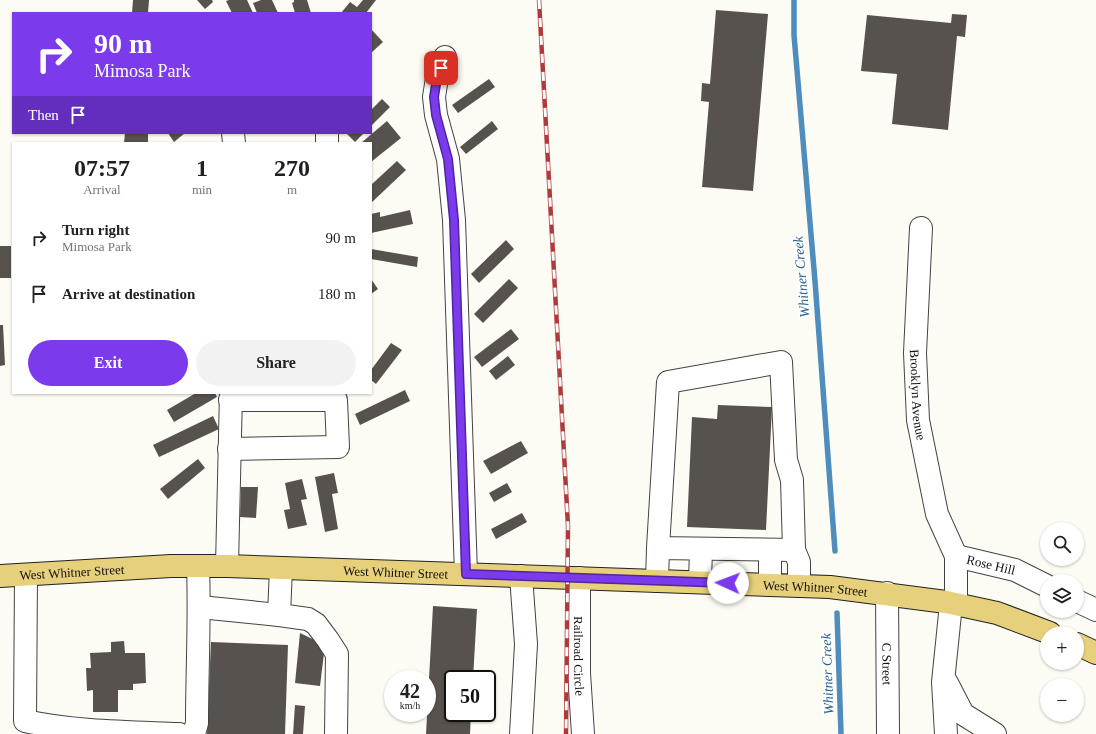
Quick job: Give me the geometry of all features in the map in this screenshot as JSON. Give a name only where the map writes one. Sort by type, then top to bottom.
[{"type":"main road","name":"West Whitner Street","points":[[0,576],[171,566],[227,566],[799,585],[888,593],[953,604],[997,613],[1040,629]]},
{"type":"main road","points":[[1084,647],[1096,653]]},
{"type":"street","points":[[445,57],[437,78],[434,97],[436,115],[448,159],[454,220],[466,574]]},
{"type":"street","name":"Brooklyn Avenue","points":[[921,228],[915,353],[918,420],[937,514],[956,556]]},
{"type":"street","points":[[657,581],[668,382],[781,362],[786,460],[792,480],[794,550],[799,562],[799,585]]},
{"type":"street","points":[[227,566],[229,449],[230,397],[336,400],[338,447],[229,449]]},
{"type":"street","points":[[658,548],[770,551],[794,550]]},
{"type":"street","points":[[700,582],[701,549]]},
{"type":"street","points":[[770,551],[770,584]]},
{"type":"street","name":"Rose Hill","points":[[946,734],[943,682],[953,604],[956,556],[1015,570],[1040,582]]},
{"type":"street","points":[[26,575],[25,728],[50,726],[189,733],[197,723],[197,646],[200,607],[198,566]]},
{"type":"street","points":[[280,615],[281,568]]},
{"type":"street","points":[[521,576],[526,644],[521,734]]},
{"type":"street","name":"Railroad Circle","points":[[579,578],[579,673],[583,734]]},
{"type":"street","name":"C Street","points":[[888,593],[888,734]]},
{"type":"street","points":[[1084,604],[1096,610]]},
{"type":"street","points":[[200,607],[308,619],[316,624],[337,654],[336,734]]},
{"type":"street","points":[[944,676],[963,714],[995,734]]},
{"type":"building","points":[[133,0],[149,0],[148,12],[132,12]]},
{"type":"building","points":[[197,0],[212,0],[213,2],[205,9]]},
{"type":"building","points":[[247,0],[253,12],[232,12],[226,1]]},
{"type":"building","points":[[261,0],[272,0],[278,12],[257,12],[253,3]]},
{"type":"building","points":[[294,0],[307,0],[311,12],[295,12],[292,3]]},
{"type":"building","points":[[363,0],[376,0],[367,12],[342,12],[350,2],[357,7]]},
{"type":"building","points":[[716,10],[768,14],[753,191],[702,187],[709,102],[701,101],[702,83],[710,84]]},
{"type":"building","points":[[952,14],[967,15],[965,37],[957,36],[948,130],[892,124],[897,74],[861,71],[867,15],[951,23]]},
{"type":"building","points":[[372,30],[383,42],[372,52]]},
{"type":"building","points":[[489,79],[495,87],[458,113],[452,105]]},
{"type":"building","points":[[382,99],[390,107],[372,125],[372,109]]},
{"type":"building","points":[[387,121],[401,138],[372,161],[372,142],[362,142]]},
{"type":"building","points":[[492,121],[498,129],[466,154],[460,147]]},
{"type":"building","points":[[125,134],[148,134],[148,142],[124,142]]},
{"type":"building","points":[[169,134],[184,134],[174,142]]},
{"type":"building","points":[[347,134],[363,134],[355,142]]},
{"type":"building","points":[[397,161],[406,170],[372,202],[372,184]]},
{"type":"building","points":[[410,210],[413,224],[372,233],[372,214],[380,212],[380,217]]},
{"type":"building","points":[[506,240],[514,249],[479,283],[471,274]]},
{"type":"building","points":[[0,246],[11,246],[11,278],[0,278]]},
{"type":"building","points":[[372,249],[418,257],[417,267],[372,259]]},
{"type":"building","points":[[509,279],[518,288],[483,323],[474,314]]},
{"type":"building","points":[[372,280],[378,289],[372,293]]},
{"type":"building","points":[[0,325],[3,325],[5,365],[0,366]]},
{"type":"building","points":[[511,329],[519,339],[482,367],[474,357]]},
{"type":"building","points":[[391,343],[402,350],[376,384],[372,381],[372,369]]},
{"type":"building","points":[[508,356],[515,365],[496,380],[489,371]]},
{"type":"building","points":[[405,390],[410,401],[360,425],[355,414]]},
{"type":"building","points":[[194,394],[216,394],[217,397],[174,422],[167,410]]},
{"type":"building","points":[[718,405],[772,407],[766,530],[687,527],[692,417],[717,419]]},
{"type":"building","points":[[213,416],[219,429],[159,457],[153,445]]},
{"type":"building","points":[[521,441],[528,453],[491,474],[483,461]]},
{"type":"building","points":[[198,459],[205,468],[168,499],[160,489]]},
{"type":"building","points":[[334,473],[338,493],[332,494],[338,529],[325,532],[315,477]]},
{"type":"building","points":[[302,479],[307,499],[301,500],[307,525],[288,529],[284,510],[290,509],[285,483]]},
{"type":"building","points":[[507,483],[512,492],[494,502],[489,493]]},
{"type":"building","points":[[241,487],[258,487],[256,518],[240,517]]},
{"type":"building","points":[[522,513],[527,522],[496,539],[491,529]]},
{"type":"building","points":[[433,606],[477,609],[474,670],[444,670],[444,722],[471,722],[470,734],[426,734],[427,722],[436,722],[436,670],[430,670]]},
{"type":"building","points":[[300,633],[325,645],[320,686],[295,683]]},
{"type":"building","points":[[124,641],[125,653],[145,653],[146,683],[133,684],[133,690],[118,690],[118,712],[93,712],[93,690],[87,691],[86,668],[91,668],[90,653],[111,652],[111,642]]},
{"type":"building","points":[[211,642],[288,645],[285,734],[207,734]]},
{"type":"building","points":[[295,705],[305,706],[303,734],[293,734]]},
{"type":"waterway","name":"Whitner Creek","points":[[794,0],[794,35],[815,281],[835,551]]},
{"type":"waterway","name":"Whitner Creek","points":[[837,613],[841,734]]},
{"type":"railway","points":[[539,0],[568,526],[566,734]]},
{"type":"route","points":[[441,68],[437,78],[434,97],[436,115],[448,159],[454,220],[466,574],[728,583]]}]
